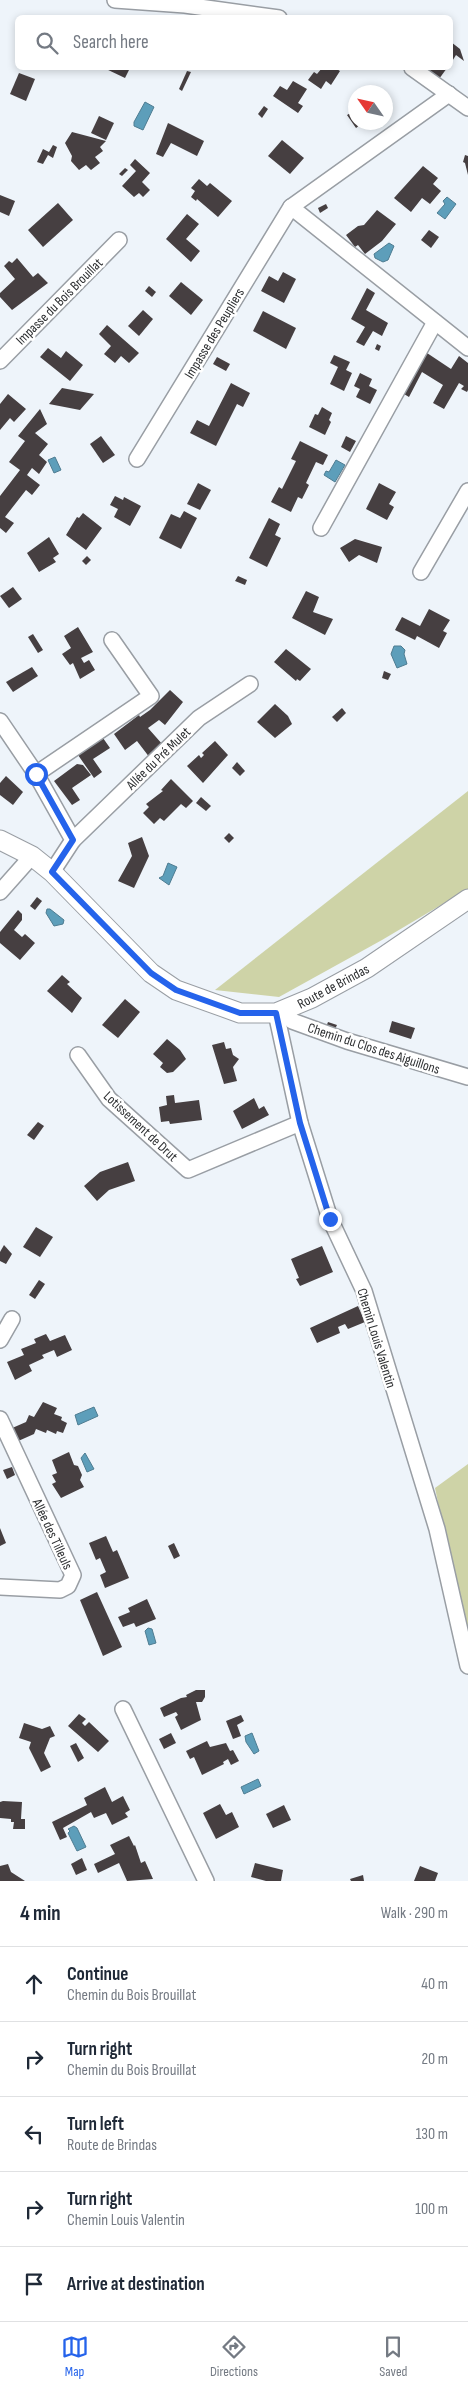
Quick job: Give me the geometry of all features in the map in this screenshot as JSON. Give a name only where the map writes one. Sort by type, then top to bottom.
[{"type":"main road","name":"Route de Brindas","points":[[0,840],[32,856],[52,872],[151,973],[176,990],[240,1013],[281,1012],[367,968],[468,899]]},
{"type":"street","points":[[115,0],[186,5],[258,15]]},
{"type":"street","points":[[415,70],[468,108]]},
{"type":"street","name":"Impasse des Peupliers","points":[[138,459],[291,207],[450,94]]},
{"type":"street","points":[[291,207],[468,348]]},
{"type":"street","name":"Impasse du Bois Brouillat","points":[[0,361],[119,240]]},
{"type":"street","points":[[321,528],[435,322]]},
{"type":"street","points":[[421,572],[468,491]]},
{"type":"street","points":[[36,774],[151,696],[112,640]]},
{"type":"street","name":"Allée du Pré Mulet","points":[[52,872],[73,840],[199,718],[250,684]]},
{"type":"street","points":[[0,721],[36,774],[73,840]]},
{"type":"street","points":[[2,886],[32,856]]},
{"type":"street","name":"Chemin du Clos des Aiguillons","points":[[281,1012],[292,1021],[347,1041],[468,1077]]},
{"type":"street","name":"Chemin Louis Valentin","points":[[281,1012],[300,1123],[330,1219],[364,1291],[438,1529],[468,1666]]},
{"type":"street","name":"Lotissement de Drut","points":[[78,1055],[109,1100],[188,1170],[300,1123]]},
{"type":"street","points":[[0,1340],[12,1320]]},
{"type":"street","name":"Allée des Tilleuls","points":[[0,1419],[73,1575],[68,1586],[60,1590],[0,1586]]},
{"type":"street","points":[[123,1709],[206,1881]]},
{"type":"green space","points":[[468,791],[468,889],[382,940],[279,997],[215,990]]},
{"type":"green space","points":[[468,1464],[468,1646],[435,1488]]},
{"type":"water","points":[[145,102],[154,107],[143,130],[134,126],[134,122]]},
{"type":"water","points":[[447,197],[456,204],[445,219],[437,213],[445,204],[443,201]]},
{"type":"water","points":[[389,243],[394,246],[388,260],[383,262],[375,258],[374,254]]},
{"type":"water","points":[[55,457],[61,470],[54,473],[48,460]]},
{"type":"water","points":[[336,460],[345,465],[335,482],[324,475],[326,471],[329,472]]},
{"type":"water","points":[[394,646],[401,646],[405,650],[404,654],[407,664],[397,668],[391,654]]},
{"type":"water","points":[[168,863],[177,867],[169,885],[159,878],[163,876]]},
{"type":"water","points":[[47,909],[50,909],[64,920],[63,924],[54,926],[46,913]]},
{"type":"water","points":[[94,1407],[98,1416],[78,1425],[75,1415]]},
{"type":"water","points":[[85,1453],[94,1469],[87,1472],[81,1458]]},
{"type":"water","points":[[148,1628],[152,1629],[156,1643],[149,1645],[145,1631]]},
{"type":"water","points":[[252,1733],[259,1751],[254,1754],[246,1742],[245,1736]]},
{"type":"water","points":[[258,1779],[261,1786],[244,1794],[241,1787]]},
{"type":"water","points":[[74,1826],[77,1828],[86,1847],[77,1851],[68,1833],[70,1831],[68,1829]]},
{"type":"building","points":[[453,44],[460,49],[464,61],[456,55],[453,60]]},
{"type":"building","points":[[108,70],[129,70],[125,78]]},
{"type":"building","points":[[320,70],[340,71],[331,85],[326,81],[321,89],[308,80],[314,72],[317,74]]},
{"type":"building","points":[[427,70],[446,70],[439,79]]},
{"type":"building","points":[[187,71],[191,72],[182,91],[179,89]]},
{"type":"building","points":[[19,73],[35,79],[26,101],[10,94]]},
{"type":"building","points":[[293,81],[307,89],[298,103],[303,106],[298,113],[273,96],[280,86],[287,90]]},
{"type":"building","points":[[264,106],[268,109],[262,118],[258,114]]},
{"type":"building","points":[[99,116],[114,123],[106,140],[91,133]]},
{"type":"building","points":[[168,123],[204,141],[197,156],[171,143],[163,157],[156,154]]},
{"type":"building","points":[[72,132],[106,141],[100,147],[103,151],[95,157],[100,163],[91,170],[86,165],[79,170],[71,161],[72,156],[65,143]]},
{"type":"building","points":[[282,140],[304,158],[290,174],[268,156]]},
{"type":"building","points":[[53,145],[57,147],[53,158],[48,155],[43,164],[37,162],[43,149],[49,152]]},
{"type":"building","points":[[465,155],[468,156],[468,175],[465,163],[463,162]]},
{"type":"building","points":[[135,159],[150,173],[142,182],[150,190],[143,197],[139,193],[134,197],[122,186],[136,171],[130,165]]},
{"type":"building","points":[[423,166],[438,178],[433,184],[441,191],[430,204],[422,198],[411,212],[394,198]]},
{"type":"building","points":[[125,168],[128,170],[122,176],[119,174]]},
{"type":"building","points":[[199,179],[207,186],[210,183],[232,201],[218,217],[197,199],[196,201],[191,197],[195,191],[191,188]]},
{"type":"building","points":[[0,195],[15,201],[9,216],[0,212]]},
{"type":"building","points":[[58,203],[73,220],[43,247],[28,230]]},
{"type":"building","points":[[326,204],[328,208],[320,213],[318,208]]},
{"type":"building","points":[[377,210],[396,224],[382,241],[365,254],[358,245],[355,247],[346,235],[358,226],[364,225]]},
{"type":"building","points":[[187,214],[199,224],[186,239],[200,251],[191,262],[166,239]]},
{"type":"building","points":[[429,230],[439,237],[431,248],[421,240]]},
{"type":"building","points":[[17,258],[33,277],[38,273],[48,283],[12,310],[0,297],[0,293],[15,279],[4,266],[9,261],[12,263]]},
{"type":"building","points":[[283,272],[296,279],[284,303],[261,291],[269,276],[278,281]]},
{"type":"building","points":[[181,282],[203,300],[191,315],[169,296]]},
{"type":"building","points":[[149,286],[156,292],[152,297],[145,291]]},
{"type":"building","points":[[367,288],[375,293],[366,310],[388,323],[382,336],[373,331],[364,346],[356,342],[365,327],[351,319]]},
{"type":"building","points":[[143,310],[153,319],[139,336],[128,326]]},
{"type":"building","points":[[263,311],[296,328],[286,349],[253,331]]},
{"type":"building","points":[[107,325],[139,353],[129,363],[121,356],[115,363],[104,354],[111,346],[99,334]]},
{"type":"building","points":[[377,344],[381,346],[379,351],[375,349]]},
{"type":"building","points":[[48,348],[61,358],[66,351],[83,365],[70,381],[40,357]]},
{"type":"building","points":[[427,353],[451,369],[459,356],[468,363],[467,392],[461,389],[464,386],[459,383],[444,409],[433,403],[443,385],[422,372],[409,397],[404,394]]},
{"type":"building","points":[[334,355],[350,362],[346,370],[352,373],[344,391],[330,384],[338,367],[330,363]]},
{"type":"building","points":[[217,357],[230,364],[226,371],[213,364]]},
{"type":"building","points":[[360,373],[372,379],[369,386],[377,390],[370,404],[356,397],[360,389],[354,386]]},
{"type":"building","points":[[231,383],[250,393],[243,407],[237,404],[216,446],[190,433],[197,420],[209,426]]},
{"type":"building","points":[[62,388],[94,394],[80,410],[49,404]]},
{"type":"building","points":[[8,394],[26,409],[14,422],[10,418],[0,430],[0,404]]},
{"type":"building","points":[[322,407],[332,413],[329,420],[331,422],[325,435],[309,427],[315,414],[318,415]]},
{"type":"building","points":[[40,409],[47,424],[35,433],[48,444],[39,455],[47,462],[39,474],[32,468],[27,475],[40,485],[32,495],[26,490],[5,517],[14,523],[6,533],[0,528],[0,496],[20,470],[9,462],[25,441],[18,436]]},
{"type":"building","points":[[101,436],[115,455],[103,463],[90,444]]},
{"type":"building","points":[[346,436],[356,441],[350,452],[341,447]]},
{"type":"building","points":[[300,441],[328,455],[323,465],[316,462],[306,483],[309,485],[302,499],[298,497],[291,512],[271,502],[279,487],[282,489],[296,461],[291,459]]},
{"type":"building","points":[[198,483],[211,490],[200,510],[187,504]]},
{"type":"building","points":[[379,483],[396,492],[389,504],[394,507],[387,520],[366,509]]},
{"type":"building","points":[[115,496],[123,500],[124,497],[141,506],[130,526],[114,517],[118,509],[110,505]]},
{"type":"building","points":[[184,511],[197,518],[181,549],[159,538],[171,514],[180,518]]},
{"type":"building","points":[[83,513],[102,528],[86,550],[66,535],[77,517],[79,518]]},
{"type":"building","points":[[269,518],[280,524],[275,535],[281,538],[267,567],[249,558]]},
{"type":"building","points":[[49,537],[59,554],[53,558],[56,562],[39,572],[27,553]]},
{"type":"building","points":[[355,539],[382,547],[377,563],[359,555],[349,562],[340,548]]},
{"type":"building","points":[[87,556],[91,560],[86,565],[82,561]]},
{"type":"building","points":[[238,576],[247,580],[245,585],[235,581]]},
{"type":"building","points":[[13,587],[22,599],[9,608],[0,596]]},
{"type":"building","points":[[306,591],[319,597],[313,612],[333,619],[325,635],[292,618]]},
{"type":"building","points":[[429,609],[450,620],[443,631],[447,633],[439,648],[417,636],[415,640],[395,630],[402,617],[420,626]]},
{"type":"building","points":[[78,627],[93,652],[81,658],[84,663],[89,660],[95,670],[80,679],[73,663],[70,665],[62,654],[71,648],[64,636]]},
{"type":"building","points":[[33,634],[43,650],[38,653],[28,637]]},
{"type":"building","points":[[286,649],[311,669],[300,681],[297,679],[296,681],[274,662]]},
{"type":"building","points":[[32,667],[38,676],[13,692],[6,682]]},
{"type":"building","points":[[384,671],[391,674],[388,680],[382,678]]},
{"type":"building","points":[[170,690],[183,702],[165,725],[159,720],[148,728],[163,745],[150,758],[137,741],[125,750],[114,734],[139,715],[140,717],[150,710]]},
{"type":"building","points":[[275,704],[288,716],[292,724],[275,738],[257,722]]},
{"type":"building","points":[[342,708],[346,713],[337,722],[332,717]]},
{"type":"building","points":[[103,738],[110,748],[93,759],[102,772],[94,778],[78,755]]},
{"type":"building","points":[[215,741],[228,755],[203,783],[187,766],[199,755],[201,758],[204,755],[202,753]]},
{"type":"building","points":[[237,762],[245,771],[240,776],[232,768]]},
{"type":"building","points":[[77,764],[83,765],[91,775],[72,788],[80,800],[72,805],[54,781]]},
{"type":"building","points":[[6,776],[23,792],[13,805],[0,795],[0,783]]},
{"type":"building","points":[[171,779],[193,801],[186,808],[181,804],[164,821],[160,818],[154,824],[143,813],[149,807],[146,804],[163,791],[161,790]]},
{"type":"building","points":[[201,797],[211,806],[206,811],[196,803]]},
{"type":"building","points":[[229,833],[234,838],[229,843],[224,838]]},
{"type":"building","points":[[142,837],[149,856],[134,888],[118,881],[132,856],[128,843]]},
{"type":"building","points":[[37,897],[42,901],[35,910],[30,906]]},
{"type":"building","points":[[18,910],[22,914],[22,920],[14,930],[22,937],[25,934],[35,943],[20,960],[0,943],[0,932]]},
{"type":"building","points":[[62,975],[70,982],[67,984],[82,998],[72,1013],[47,991]]},
{"type":"building","points":[[125,999],[140,1012],[118,1038],[102,1025]]},
{"type":"building","points":[[392,1021],[415,1028],[411,1039],[389,1032]]},
{"type":"building","points":[[328,1022],[337,1025],[335,1029],[326,1027]]},
{"type":"building","points":[[167,1039],[180,1050],[186,1059],[173,1072],[167,1073],[160,1067],[163,1063],[153,1054]]},
{"type":"building","points":[[224,1042],[226,1049],[231,1048],[233,1055],[239,1059],[233,1067],[237,1081],[224,1084],[212,1045]]},
{"type":"building","points":[[174,1095],[175,1103],[199,1100],[202,1120],[170,1124],[169,1121],[161,1122],[159,1107],[167,1105],[166,1096]]},
{"type":"building","points":[[254,1098],[259,1109],[264,1106],[269,1115],[242,1129],[233,1111]]},
{"type":"building","points":[[38,1122],[44,1126],[34,1140],[27,1135]]},
{"type":"building","points":[[128,1162],[135,1181],[109,1190],[97,1201],[84,1186],[100,1172]]},
{"type":"building","points":[[36,1227],[53,1237],[40,1257],[23,1247]]},
{"type":"building","points":[[4,1245],[12,1254],[6,1264],[0,1261],[0,1252]]},
{"type":"building","points":[[322,1246],[333,1272],[300,1286],[296,1279],[299,1278],[291,1259]]},
{"type":"building","points":[[39,1280],[45,1284],[35,1299],[29,1295]]},
{"type":"building","points":[[358,1306],[365,1322],[348,1329],[345,1324],[338,1327],[340,1333],[317,1343],[310,1328]]},
{"type":"building","points":[[46,1334],[50,1341],[65,1335],[72,1350],[57,1357],[54,1350],[42,1355],[44,1358],[29,1365],[32,1371],[15,1380],[7,1362],[24,1355],[21,1349],[36,1343],[34,1339]]},
{"type":"building","points":[[43,1402],[57,1408],[54,1414],[62,1417],[61,1420],[67,1423],[63,1433],[57,1431],[56,1434],[47,1430],[46,1433],[36,1429],[34,1434],[16,1442],[10,1429],[26,1422],[29,1415],[34,1417]]},
{"type":"building","points":[[69,1452],[74,1465],[78,1466],[82,1475],[80,1480],[84,1487],[61,1498],[52,1484],[56,1482],[52,1475],[57,1473],[52,1460]]},
{"type":"building","points":[[12,1467],[15,1475],[7,1479],[3,1470]]},
{"type":"building","points":[[0,1528],[6,1543],[0,1546]]},
{"type":"building","points":[[106,1536],[113,1552],[117,1550],[129,1578],[105,1588],[100,1575],[106,1572],[100,1558],[96,1560],[89,1543]]},
{"type":"building","points":[[174,1543],[180,1556],[174,1559],[168,1546]]},
{"type":"building","points":[[97,1592],[122,1647],[103,1656],[80,1600]]},
{"type":"building","points":[[147,1599],[156,1619],[136,1627],[134,1623],[123,1627],[118,1617],[130,1612],[128,1608]]},
{"type":"building","points":[[196,1690],[205,1690],[205,1697],[202,1702],[196,1702],[201,1720],[181,1730],[175,1717],[178,1715],[176,1712],[164,1717],[160,1708],[187,1697],[186,1695]]},
{"type":"building","points":[[79,1714],[86,1719],[82,1723],[85,1726],[89,1722],[109,1741],[98,1752],[68,1726]]},
{"type":"building","points":[[241,1715],[244,1721],[237,1725],[241,1736],[233,1739],[226,1721]]},
{"type":"building","points":[[24,1723],[42,1729],[50,1726],[55,1736],[50,1738],[44,1753],[51,1767],[41,1772],[29,1748],[31,1742],[19,1738]]},
{"type":"building","points":[[171,1733],[176,1743],[164,1749],[159,1739]]},
{"type":"building","points":[[207,1741],[210,1747],[226,1743],[230,1751],[233,1750],[239,1761],[231,1765],[228,1759],[223,1762],[224,1764],[202,1775],[194,1757],[190,1759],[186,1751]]},
{"type":"building","points":[[76,1743],[84,1758],[78,1762],[70,1746]]},
{"type":"building","points":[[105,1787],[112,1802],[123,1796],[130,1810],[125,1813],[128,1817],[112,1825],[106,1813],[94,1818],[91,1812],[63,1828],[67,1837],[60,1840],[52,1822],[87,1805],[84,1798]]},
{"type":"building","points":[[0,1802],[22,1802],[21,1819],[25,1819],[25,1829],[13,1829],[14,1822],[11,1822],[11,1819],[0,1818]]},
{"type":"building","points":[[220,1804],[226,1815],[232,1812],[239,1827],[216,1839],[203,1813]]},
{"type":"building","points":[[284,1805],[291,1820],[273,1828],[266,1814]]},
{"type":"building","points":[[129,1836],[135,1845],[141,1863],[145,1861],[153,1879],[127,1881],[119,1863],[98,1873],[94,1864],[115,1854],[110,1845]]},
{"type":"building","points":[[82,1858],[87,1870],[76,1875],[71,1864]]},
{"type":"building","points":[[255,1863],[283,1870],[281,1881],[266,1881],[251,1877]]},
{"type":"building","points":[[8,1864],[11,1872],[25,1881],[0,1881],[0,1866]]},
{"type":"building","points":[[420,1866],[438,1873],[435,1881],[414,1881]]},
{"type":"building","points":[[363,1875],[364,1881],[351,1881],[350,1879]]},
{"type":"route","points":[[36,774],[73,840],[52,872],[151,973],[176,990],[205,1002],[240,1013],[276,1013],[300,1123],[330,1219]]}]
